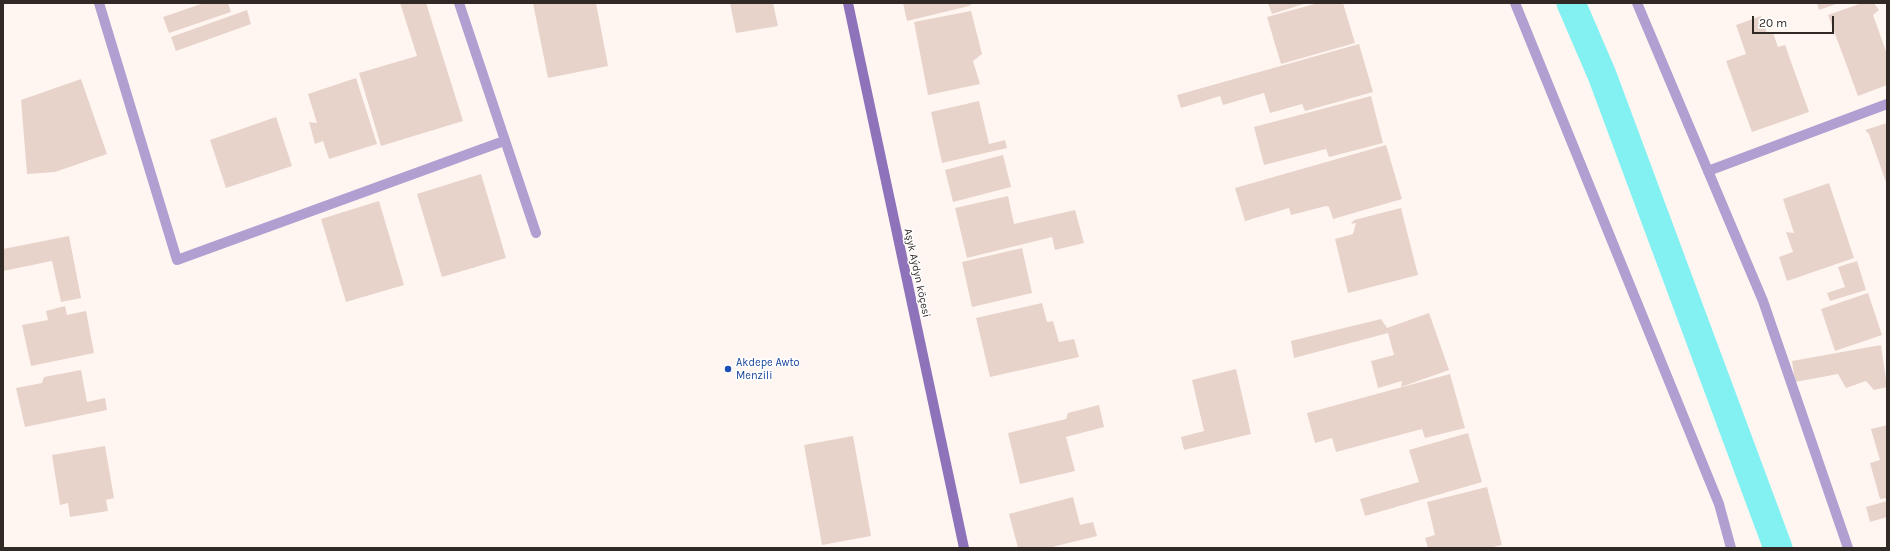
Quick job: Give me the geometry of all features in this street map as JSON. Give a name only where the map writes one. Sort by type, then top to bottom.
[{"type":"main road","name":"Aşyk Aýdyn köçesi","points":[[848,3],[964,548]]},
{"type":"street","points":[[99,3],[177,260],[504,141]]},
{"type":"street","points":[[458,3],[536,234]]},
{"type":"street","points":[[1515,3],[1719,504],[1731,548]]},
{"type":"street","points":[[1637,3],[1763,301],[1848,548]]},
{"type":"street","points":[[1708,171],[1887,104]]},
{"type":"building","points":[[204,3],[228,3],[231,12],[169,33],[163,17]]},
{"type":"building","points":[[400,3],[426,3],[463,121],[381,146],[359,73],[417,56]]},
{"type":"building","points":[[533,3],[596,3],[608,66],[548,78]]},
{"type":"building","points":[[730,3],[773,3],[778,26],[736,33]]},
{"type":"building","points":[[903,3],[973,3],[969,6],[907,21]]},
{"type":"building","points":[[1268,3],[1307,3],[1272,14]]},
{"type":"building","points":[[1318,3],[1343,3],[1355,43],[1281,64],[1267,17]]},
{"type":"building","points":[[1817,3],[1839,3],[1819,10]]},
{"type":"building","points":[[1862,3],[1874,3],[1879,10],[1873,15],[1887,54],[1887,85],[1858,96],[1828,15]]},
{"type":"building","points":[[247,10],[251,24],[176,51],[171,37]]},
{"type":"building","points":[[971,11],[982,54],[973,61],[980,84],[928,95],[914,22]]},
{"type":"building","points":[[1761,16],[1767,33],[1773,33],[1778,47],[1785,45],[1809,112],[1752,132],[1726,61],[1746,54],[1736,25]]},
{"type":"building","points":[[1359,44],[1373,92],[1305,111],[1302,104],[1270,113],[1264,93],[1223,105],[1220,96],[1181,108],[1177,95]]},
{"type":"building","points":[[356,78],[377,144],[329,159],[323,141],[315,144],[309,122],[317,123],[308,94]]},
{"type":"building","points":[[81,79],[107,154],[55,172],[27,174],[21,100]]},
{"type":"building","points":[[1371,96],[1383,143],[1329,157],[1326,149],[1264,165],[1254,127]]},
{"type":"building","points":[[979,101],[989,144],[1005,140],[1007,148],[942,163],[931,112]]},
{"type":"building","points":[[276,117],[292,166],[226,188],[210,140]]},
{"type":"building","points":[[1887,123],[1887,185],[1869,134],[1865,130]]},
{"type":"building","points":[[1386,145],[1402,199],[1333,219],[1329,207],[1326,206],[1291,215],[1289,208],[1245,221],[1235,188]]},
{"type":"building","points":[[1003,155],[1011,187],[953,202],[945,170]]},
{"type":"building","points":[[481,174],[506,258],[442,277],[417,194]]},
{"type":"building","points":[[1829,183],[1854,258],[1787,281],[1779,257],[1793,252],[1786,232],[1794,233],[1783,199]]},
{"type":"building","points":[[1008,196],[1014,224],[1075,210],[1084,243],[1055,250],[1052,237],[967,258],[955,208]]},
{"type":"building","points":[[379,201],[404,285],[346,302],[321,219]]},
{"type":"building","points":[[1401,208],[1418,275],[1348,293],[1335,239],[1353,234],[1356,223],[1351,224],[1354,220]]},
{"type":"building","points":[[69,236],[81,298],[61,302],[52,261],[3,271],[3,249]]},
{"type":"building","points":[[1022,248],[1032,293],[972,307],[962,262]]},
{"type":"building","points":[[1857,261],[1866,290],[1830,301],[1827,293],[1845,287],[1838,267]]},
{"type":"building","points":[[1868,293],[1882,335],[1835,351],[1821,309]]},
{"type":"building","points":[[1042,303],[1047,322],[1053,321],[1059,342],[1074,339],[1079,357],[990,377],[976,318]]},
{"type":"building","points":[[65,306],[67,315],[86,311],[94,353],[31,366],[22,325],[48,320],[46,311]]},
{"type":"building","points":[[1429,313],[1449,370],[1401,387],[1402,381],[1378,388],[1371,361],[1394,355],[1388,333],[1294,358],[1291,341],[1381,319],[1387,328]]},
{"type":"building","points":[[1881,345],[1887,387],[1874,390],[1866,381],[1846,388],[1838,374],[1795,382],[1792,361]]},
{"type":"building","points":[[1236,369],[1251,434],[1184,450],[1181,437],[1204,431],[1192,380]]},
{"type":"building","points":[[81,370],[87,402],[105,398],[107,410],[25,427],[16,388],[42,383],[44,377]]},
{"type":"building","points":[[1450,374],[1465,428],[1425,438],[1422,429],[1336,452],[1332,438],[1315,443],[1307,413]]},
{"type":"building","points":[[1099,405],[1104,427],[1066,437],[1075,471],[1020,484],[1008,433],[1066,419],[1068,413]]},
{"type":"building","points":[[1887,425],[1887,498],[1880,499],[1870,463],[1880,460],[1871,429]]},
{"type":"building","points":[[1468,433],[1482,482],[1365,516],[1360,499],[1419,482],[1409,450]]},
{"type":"building","points":[[853,436],[871,536],[822,545],[804,445]]},
{"type":"building","points":[[105,446],[114,498],[106,500],[108,511],[70,517],[68,503],[60,505],[52,455]]},
{"type":"building","points":[[1487,487],[1502,545],[1489,548],[1428,548],[1425,538],[1435,535],[1427,502]]},
{"type":"building","points":[[1073,497],[1080,525],[1093,522],[1097,536],[1048,548],[1018,548],[1009,514]]},
{"type":"building","points":[[1887,501],[1887,517],[1870,522],[1866,507]]},
{"type":"waterway","points":[[1571,3],[1602,75],[1778,548]]},
{"type":"place","name":"Akdepe Awto Menzili","points":[[728,369]]}]
